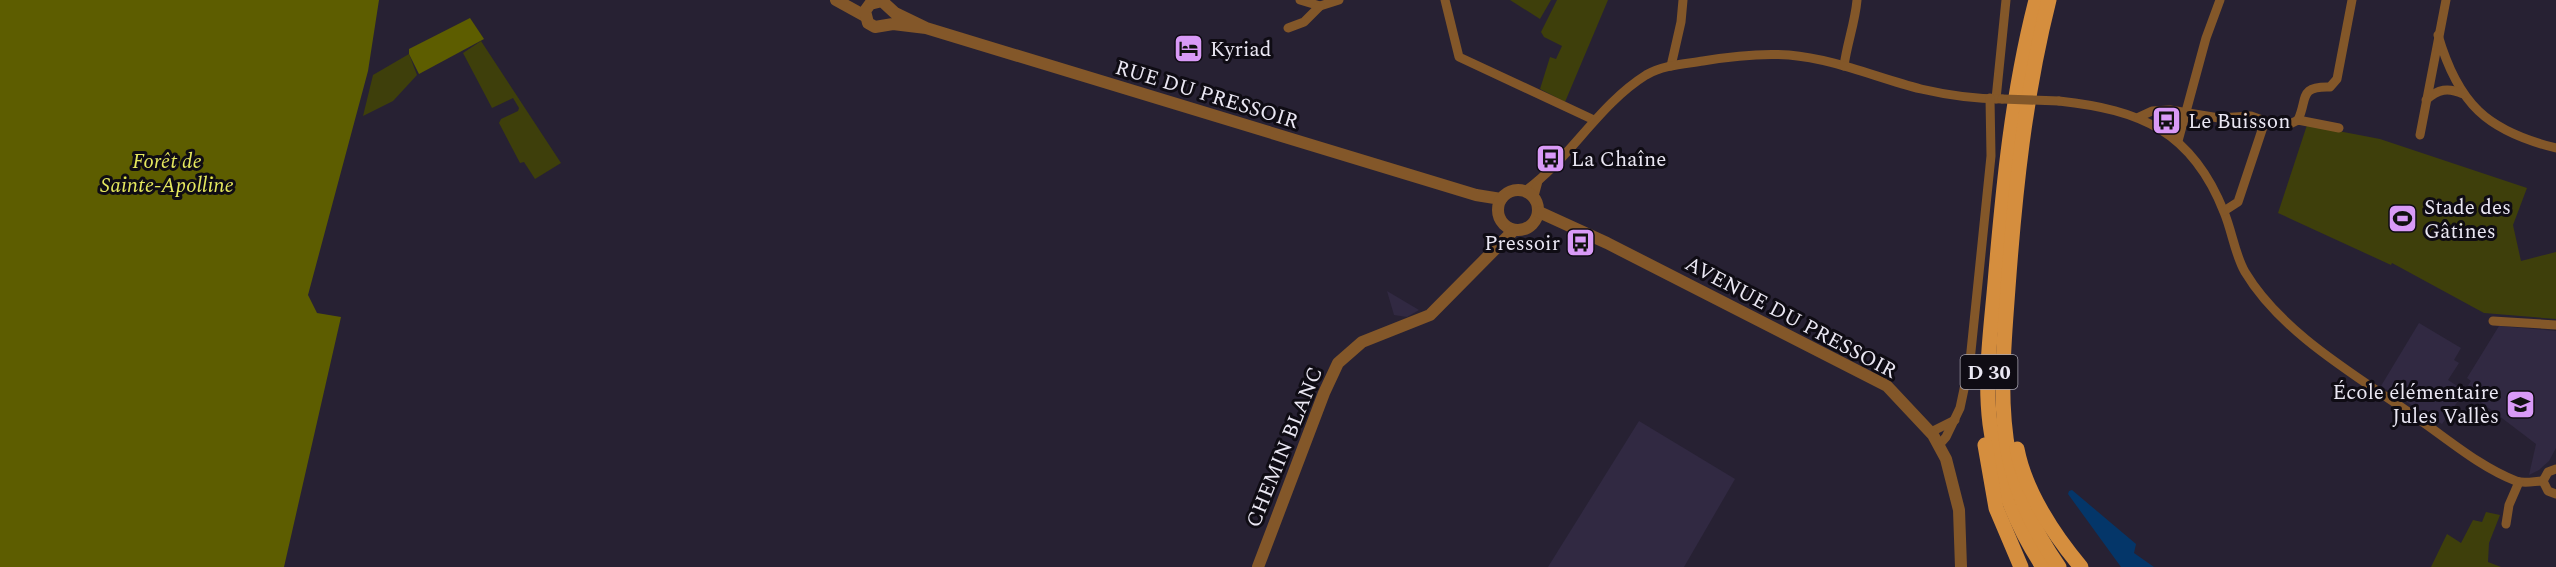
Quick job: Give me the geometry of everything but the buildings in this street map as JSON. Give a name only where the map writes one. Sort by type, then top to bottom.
[{"type":"main road","name":"D 30","points":[[2036,0],[2010,130],[1990,348],[1990,422],[2004,489],[2019,524],[2043,567]]},
{"type":"main road","name":"D 30","points":[[2049,0],[2021,138],[2002,376],[2007,445],[2015,480],[2043,544],[2059,567]]},
{"type":"main road","points":[[2011,246],[2016,269],[2009,372],[2012,421],[2019,458],[2038,503],[2081,567]]},
{"type":"main road","points":[[1990,348],[1983,367],[1983,427],[1988,475],[1996,508],[2021,567]]},
{"type":"street","points":[[836,0],[868,10]]},
{"type":"street","points":[[850,0],[868,10]]},
{"type":"street","points":[[1300,0],[1320,6]]},
{"type":"street","points":[[1288,28],[1304,22],[1320,6],[1339,0]]},
{"type":"street","points":[[1445,0],[1459,57],[1594,120]]},
{"type":"street","points":[[1671,66],[1681,22],[1683,0]]},
{"type":"street","points":[[1844,66],[1848,38],[1855,23],[1857,0]]},
{"type":"street","points":[[1939,445],[1955,420],[1962,401],[1970,361],[2006,0]]},
{"type":"street","points":[[2178,141],[2206,38],[2220,0]]},
{"type":"street","points":[[2298,120],[2304,97],[2308,91],[2314,88],[2330,87],[2337,79],[2352,0]]},
{"type":"street","points":[[2420,135],[2446,0]]},
{"type":"street","points":[[878,1],[891,4],[891,18],[886,24],[875,27],[868,23],[868,10],[878,1]]},
{"type":"street","name":"RUE DU PRESSOIR","points":[[891,4],[926,28]]},
{"type":"street","name":"RUE DU PRESSOIR","points":[[886,24],[926,28],[1476,195],[1501,199]]},
{"type":"street","points":[[2438,35],[2446,62],[2467,101],[2492,122],[2526,141],[2556,148]]},
{"type":"street","points":[[1529,193],[1594,120],[1636,82],[1650,73],[1671,66],[1758,54],[1791,55],[1844,66],[1921,89],[1996,98],[2059,101],[2090,105],[2139,117],[2158,126],[2178,141],[2200,166],[2224,211],[2244,271],[2279,316],[2327,355],[2487,467],[2519,482],[2543,481]]},
{"type":"street","points":[[2426,100],[2436,91],[2446,89],[2463,94]]},
{"type":"street","points":[[2139,117],[2152,111],[2170,110],[2219,118],[2251,116],[2265,121],[2290,124],[2298,120],[2339,128]]},
{"type":"street","points":[[2224,211],[2238,202],[2265,121]]},
{"type":"street","points":[[1512,191],[1529,193],[1536,218],[1521,230],[1509,227],[1498,213],[1501,199],[1512,191]]},
{"type":"street","name":"RUE DU PRESSOIR","points":[[1476,195],[1498,213]]},
{"type":"street","name":"AVENUE DU PRESSOIR","points":[[1536,218],[1559,222],[1606,243],[1887,386],[1931,432],[1946,459],[1959,510],[1961,567]]},
{"type":"street","name":"CHEMIN BLANC","points":[[1258,567],[1324,393],[1338,363],[1362,342],[1430,315],[1499,245],[1509,227]]},
{"type":"street","points":[[2493,321],[2556,325]]},
{"type":"street","points":[[1931,432],[1955,420]]},
{"type":"street","points":[[2543,481],[2548,472],[2556,469]]},
{"type":"street","points":[[2543,481],[2548,491],[2556,494]]},
{"type":"street","points":[[2506,524],[2509,505],[2519,482]]},
{"type":"shaded area","points":[[1510,0],[1551,0],[1540,19]]},
{"type":"shaded area","points":[[1557,0],[1608,0],[1565,102],[1540,89],[1550,57],[1556,59],[1562,46],[1544,37],[1541,32]]},
{"type":"shaded area","points":[[481,41],[561,163],[535,179],[524,162],[520,163],[499,123],[501,119],[518,111],[519,108],[513,98],[492,108],[463,53]]},
{"type":"shaded area","points":[[409,54],[417,75],[393,101],[363,116],[373,75]]},
{"type":"shaded area","name":"Stade des Gâtines","points":[[2307,125],[2380,139],[2527,188],[2513,225],[2521,261],[2556,252],[2556,319],[2484,313],[2392,263],[2391,265],[2278,213]]},
{"type":"shaded area","points":[[1387,291],[1419,310],[1407,317],[1394,315]]},
{"type":"shaded area","points":[[2419,323],[2461,348],[2454,360],[2459,363],[2448,380],[2465,391],[2442,424],[2381,386]]},
{"type":"shaded area","name":"École élémentaire Jules Vallès","points":[[2499,326],[2556,331],[2556,448],[2549,461],[2529,475],[2536,444],[2465,390],[2471,381],[2467,378]]},
{"type":"shaded area","points":[[1639,421],[1735,479],[1684,567],[1548,567]]},
{"type":"shaded area","points":[[2486,512],[2500,515],[2489,543],[2488,562],[2501,567],[2431,567],[2447,534],[2461,543],[2473,520],[2482,522]]},
{"type":"green space","name":"Forêt de Sainte-Apolline","points":[[0,0],[379,0],[368,71],[308,295],[317,313],[341,317],[284,567],[0,567]]},
{"type":"green space","points":[[470,18],[484,39],[419,74],[409,54],[409,49]]},
{"type":"water","points":[[2072,490],[2136,544],[2134,553],[2154,567],[2121,567],[2068,494]]},
{"type":"place","name":"Kyriad","points":[[1189,49]]},
{"type":"place","name":"Le Buisson","points":[[2167,121]]},
{"type":"place","name":"La Chaîne","points":[[1550,159]]},
{"type":"place","name":"Stade des Gâtines","points":[[2403,219]]},
{"type":"place","name":"Pressoir","points":[[1581,243]]},
{"type":"place","name":"École élémentaire Jules Vallès","points":[[2520,404]]}]
